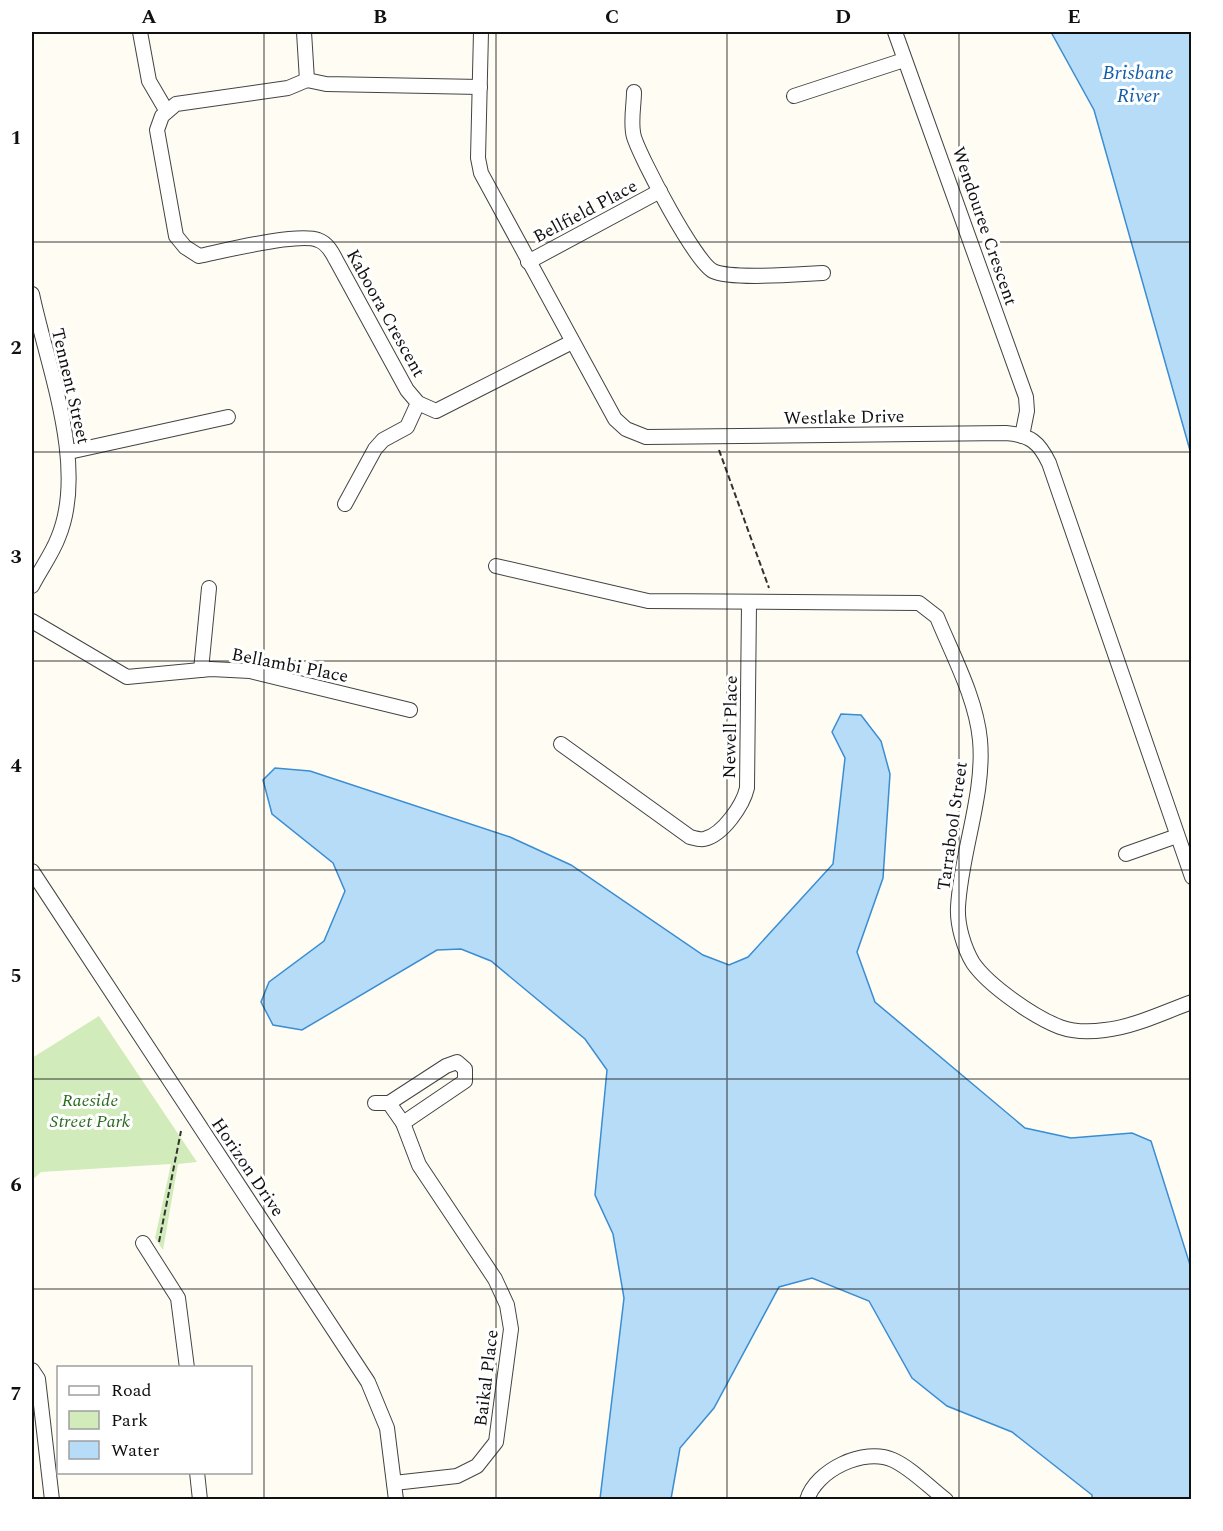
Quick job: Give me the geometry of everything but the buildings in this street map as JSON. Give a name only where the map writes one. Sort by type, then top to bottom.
[{"type":"street","points":[[140,32],[149,81],[166,110],[176,104],[288,88],[307,80],[326,84],[480,87]]},
{"type":"street","points":[[304,32],[307,80]]},
{"type":"street","name":"Westlake Drive","points":[[481,32],[478,158],[481,173],[615,418],[626,429],[646,437],[1006,433],[1022,436]]},
{"type":"street","name":"Wendouree Crescent","points":[[895,32],[927,114],[1026,397],[1027,411],[1022,436]]},
{"type":"street","points":[[794,96],[904,60]]},
{"type":"street","name":"Bellfield Place","points":[[634,92],[633,136],[660,191],[702,262],[713,271],[734,274],[823,273]]},
{"type":"street","name":"Kaboora Crescent","points":[[166,110],[157,130],[173,226],[180,243],[199,256],[294,239],[320,240],[329,247],[407,390],[418,403],[436,411],[572,342]]},
{"type":"street","name":"Bellfield Place","points":[[528,262],[660,191]]},
{"type":"street","name":"Tennent Street","points":[[32,294],[35,325],[69,452],[69,489],[59,537],[32,586]]},
{"type":"street","points":[[345,504],[375,449],[383,440],[407,427],[418,403]]},
{"type":"street","points":[[69,452],[228,417]]},
{"type":"street","points":[[1022,436],[1031,437],[1039,444],[1049,463],[1191,877]]},
{"type":"street","name":"Tarrabool Street","points":[[496,566],[648,601],[749,604],[919,603],[937,617],[974,709],[980,741],[980,770],[958,908],[965,944],[972,962],[982,974],[1007,994],[1045,1018],[1073,1030],[1106,1030],[1191,1002]]},
{"type":"street","points":[[201,670],[209,588]]},
{"type":"street","name":"Newell Place","points":[[561,744],[690,837],[703,840],[717,834],[744,800],[747,788],[749,604]]},
{"type":"street","name":"Bellambi Place","points":[[32,621],[127,677],[201,670],[250,671],[410,710]]},
{"type":"street","points":[[1126,854],[1177,836]]},
{"type":"street","name":"Horizon Drive","points":[[32,871],[368,1382],[387,1428],[396,1500]]},
{"type":"street","name":"Baikal Place","points":[[394,1483],[457,1476],[477,1466],[496,1442],[511,1329],[507,1305],[495,1280],[419,1165],[403,1123],[382,1103],[446,1066],[457,1062],[465,1069],[465,1081],[403,1123]]},
{"type":"street","points":[[144,1245],[178,1298],[187,1366]]},
{"type":"street","points":[[32,1370],[38,1379],[52,1500]]},
{"type":"street","points":[[807,1500],[830,1470],[856,1457],[892,1459],[946,1500]]},
{"type":"street","points":[[197,1474],[200,1500]]},
{"type":"path","points":[[719,450],[775,603]]},
{"type":"path","points":[[144,1245],[159,1242],[181,1131]]},
{"type":"green space","name":"Raeside Street Park","points":[[99,1016],[197,1162],[178,1164],[163,1250],[155,1238],[171,1164],[41,1172],[32,1180],[32,1058]]},
{"type":"water","name":"Brisbane River","points":[[1051,32],[1191,32],[1191,454],[1094,110]]},
{"type":"water","points":[[841,714],[861,715],[881,741],[890,774],[883,878],[857,952],[875,1002],[1025,1128],[1071,1138],[1132,1133],[1151,1141],[1191,1268],[1191,1499],[1092,1499],[1092,1495],[1012,1432],[947,1406],[912,1378],[869,1301],[812,1278],[779,1287],[714,1408],[680,1448],[671,1499],[600,1499],[624,1298],[613,1234],[595,1195],[607,1070],[585,1039],[491,961],[461,949],[437,950],[302,1030],[273,1025],[261,1002],[269,982],[324,941],[345,891],[333,863],[272,814],[263,780],[275,768],[310,771],[510,837],[571,865],[703,955],[729,965],[748,957],[833,864],[845,758],[832,732]]}]
